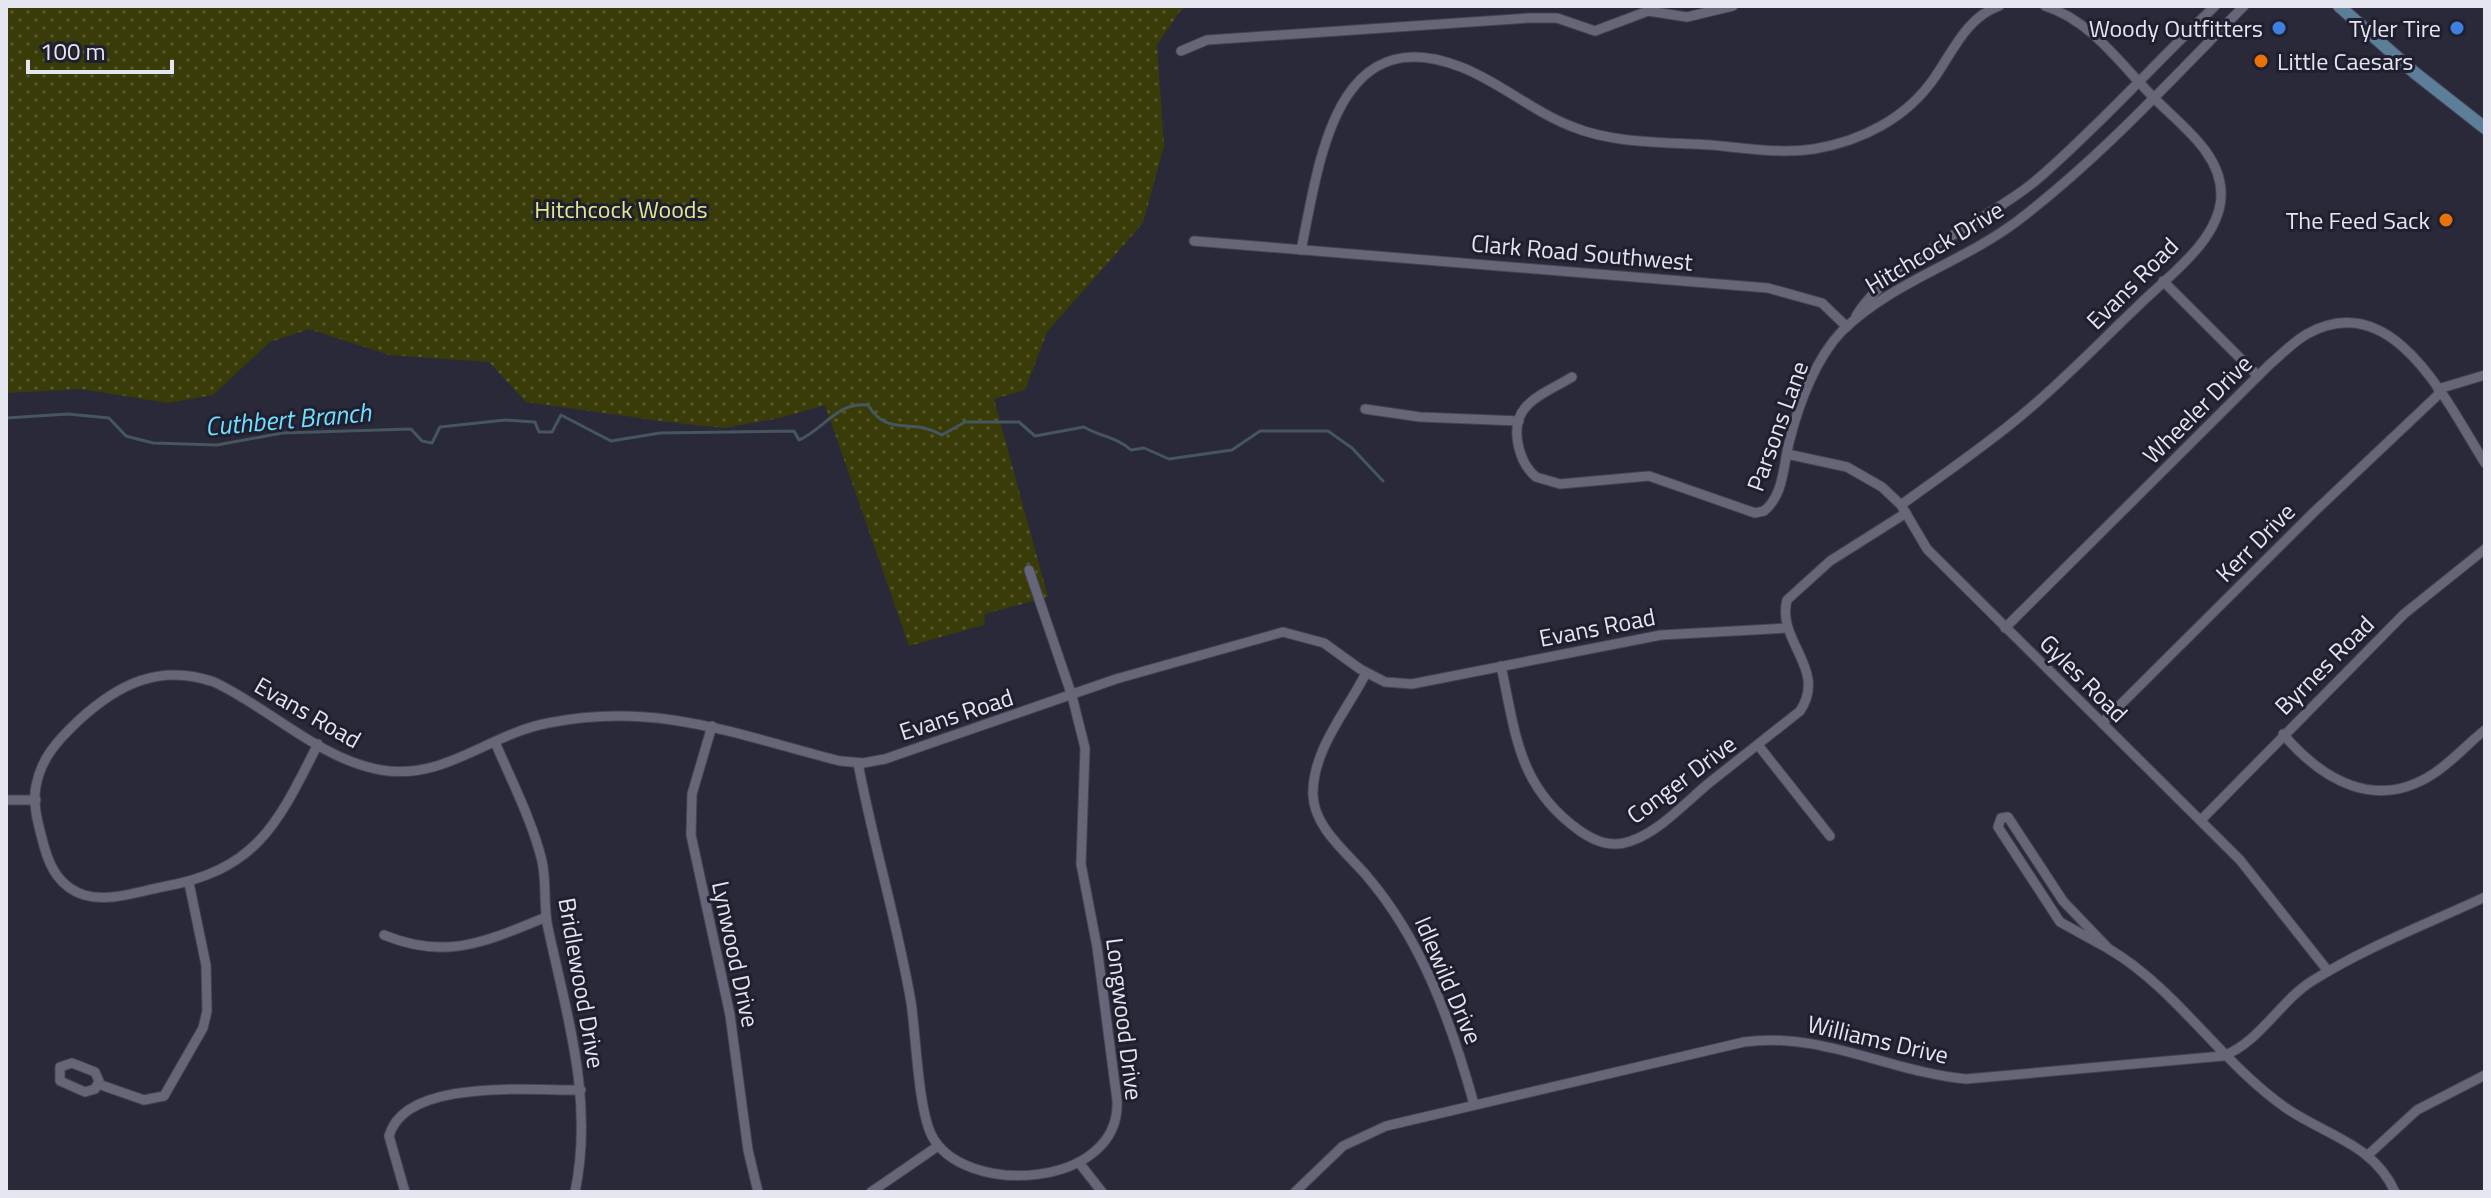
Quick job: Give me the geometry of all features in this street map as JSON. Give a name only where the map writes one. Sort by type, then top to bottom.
[{"type":"main road","points":[[2339,6],[2415,73],[2485,128]]},
{"type":"street","points":[[1181,51],[1207,40],[1529,18],[1557,18],[1595,31],[1648,11],[1687,17],[1733,6]]},
{"type":"street","points":[[1301,250],[1320,159],[1333,121],[1350,89],[1379,64],[1412,58],[1451,63],[1555,120],[1590,133],[1765,150],[1810,149],[1862,136],[1903,111],[1934,79],[1971,25],[1984,12],[1999,6]]},
{"type":"street","name":"Evans Road","points":[[36,800],[39,772],[65,733],[105,696],[155,675],[191,675],[214,682],[356,764],[403,772],[442,766],[528,727],[590,717],[670,717],[858,763],[885,759],[1244,640],[1283,632],[1324,643],[1366,673],[1385,682],[1412,684],[1661,635],[1787,628],[1785,609],[1797,587],[1904,509],[2024,413],[2163,281],[2213,226],[2220,207],[2221,188],[2211,158],[2075,20],[2045,6]]},
{"type":"street","name":"Hitchcock Drive","points":[[1850,324],[1876,291],[2041,176],[2215,6]]},
{"type":"street","name":"Hitchcock Drive","points":[[1850,324],[1903,286],[1970,252],[2013,223],[2081,168],[2244,6]]},
{"type":"street","name":"Clark Road Southwest","points":[[1194,241],[1768,288],[1822,303],[1850,324]]},
{"type":"street","points":[[2163,281],[2258,376]]},
{"type":"street","name":"Wheeler Drive","points":[[2005,628],[2258,376],[2309,333],[2335,324],[2353,323],[2386,334],[2405,346],[2439,391],[2485,463]]},
{"type":"street","name":"Parsons Lane","points":[[1519,421],[1522,461],[1531,473],[1545,482],[1560,484],[1649,476],[1755,513],[1767,509],[1777,493],[1815,372],[1850,324]]},
{"type":"street","name":"Kerr Drive","points":[[2102,723],[2439,391],[2485,375]]},
{"type":"street","points":[[1365,409],[1420,417],[1519,421],[1529,404],[1572,377]]},
{"type":"street","name":"Gyles Road","points":[[1787,454],[1847,467],[1882,487],[1904,509],[1927,549],[2201,820],[2272,897],[2328,971]]},
{"type":"street","name":"Byrnes Road","points":[[2201,820],[2413,605],[2485,549]]},
{"type":"street","name":"Longwood Drive","points":[[1029,570],[1072,696],[1086,764],[1081,864],[1097,947],[1118,1116],[1109,1135],[1080,1164]]},
{"type":"street","name":"Conger Drive","points":[[1501,666],[1522,761],[1532,783],[1560,815],[1596,841],[1623,844],[1640,837],[1800,711],[1807,698],[1807,668],[1787,628]]},
{"type":"street","name":"Idlewild Drive","points":[[1366,673],[1323,750],[1314,785],[1314,802],[1324,826],[1391,904],[1409,931],[1458,1048],[1474,1104]]},
{"type":"street","name":"Lynwood Drive","points":[[712,726],[692,794],[691,835],[730,1015],[748,1150],[758,1192]]},
{"type":"street","points":[[2283,734],[2307,761],[2329,778],[2351,787],[2376,791],[2400,789],[2421,781],[2443,767],[2485,730]]},
{"type":"street","name":"Bridlewood Drive","points":[[495,742],[539,851],[546,917],[569,1015],[581,1090],[583,1144],[575,1192]]},
{"type":"street","points":[[6,800],[36,800],[51,867],[62,881],[77,892],[94,897],[122,896],[213,876],[254,848],[275,820],[318,744]]},
{"type":"street","points":[[1758,745],[1830,836]]},
{"type":"street","points":[[858,763],[910,1000],[926,1118],[938,1146],[960,1164],[978,1172],[1055,1173],[1080,1164],[1102,1192]]},
{"type":"street","points":[[2109,949],[2063,901],[2013,821],[2001,818],[1998,827],[2051,912],[2067,929],[2109,949],[2137,967],[2268,1095],[2368,1155],[2395,1192]]},
{"type":"street","points":[[98,1084],[144,1100],[164,1096],[173,1086],[203,1028],[208,980],[189,883]]},
{"type":"street","points":[[2228,1055],[2243,1045],[2296,992],[2328,971],[2485,897]]},
{"type":"street","points":[[384,935],[410,946],[453,949],[546,917]]},
{"type":"street","name":"Williams Drive","points":[[1295,1192],[1321,1163],[1354,1139],[1394,1123],[1735,1044],[1780,1038],[1966,1079],[2167,1064],[2228,1055]]},
{"type":"street","points":[[2368,1155],[2417,1110],[2485,1075]]},
{"type":"street","points":[[405,1192],[389,1136],[399,1117],[422,1103],[452,1092],[581,1090]]},
{"type":"street","points":[[871,1192],[938,1146]]},
{"type":"green space","name":"Hitchcock Woods","points":[[6,6],[1188,6],[1180,11],[1157,45],[1164,146],[1143,223],[1047,332],[1025,390],[994,399],[1048,597],[985,614],[984,625],[909,646],[825,405],[780,418],[724,428],[526,402],[489,362],[389,355],[309,329],[270,342],[213,395],[168,403],[81,389],[6,393]]},
{"type":"waterway","name":"Cuthbert Branch","points":[[6,418],[68,414],[109,418],[126,436],[153,443],[217,445],[282,433],[411,429],[422,441],[432,443],[440,427],[505,420],[535,422],[539,432],[552,432],[561,415],[611,441],[660,433],[794,431],[799,440],[848,407],[868,405],[884,421],[920,427],[942,435],[965,422],[1019,422],[1035,436],[1084,427],[1131,450],[1144,448],[1169,459],[1232,450],[1260,431],[1328,431],[1352,448],[1383,481]]},
{"type":"place","name":"Woody Outfitters","points":[[2279,28]]},
{"type":"place","name":"Tyler Tire","points":[[2457,28]]},
{"type":"place","name":"Little Caesars","points":[[2261,61]]},
{"type":"place","name":"The Feed Sack","points":[[2446,220]]}]
